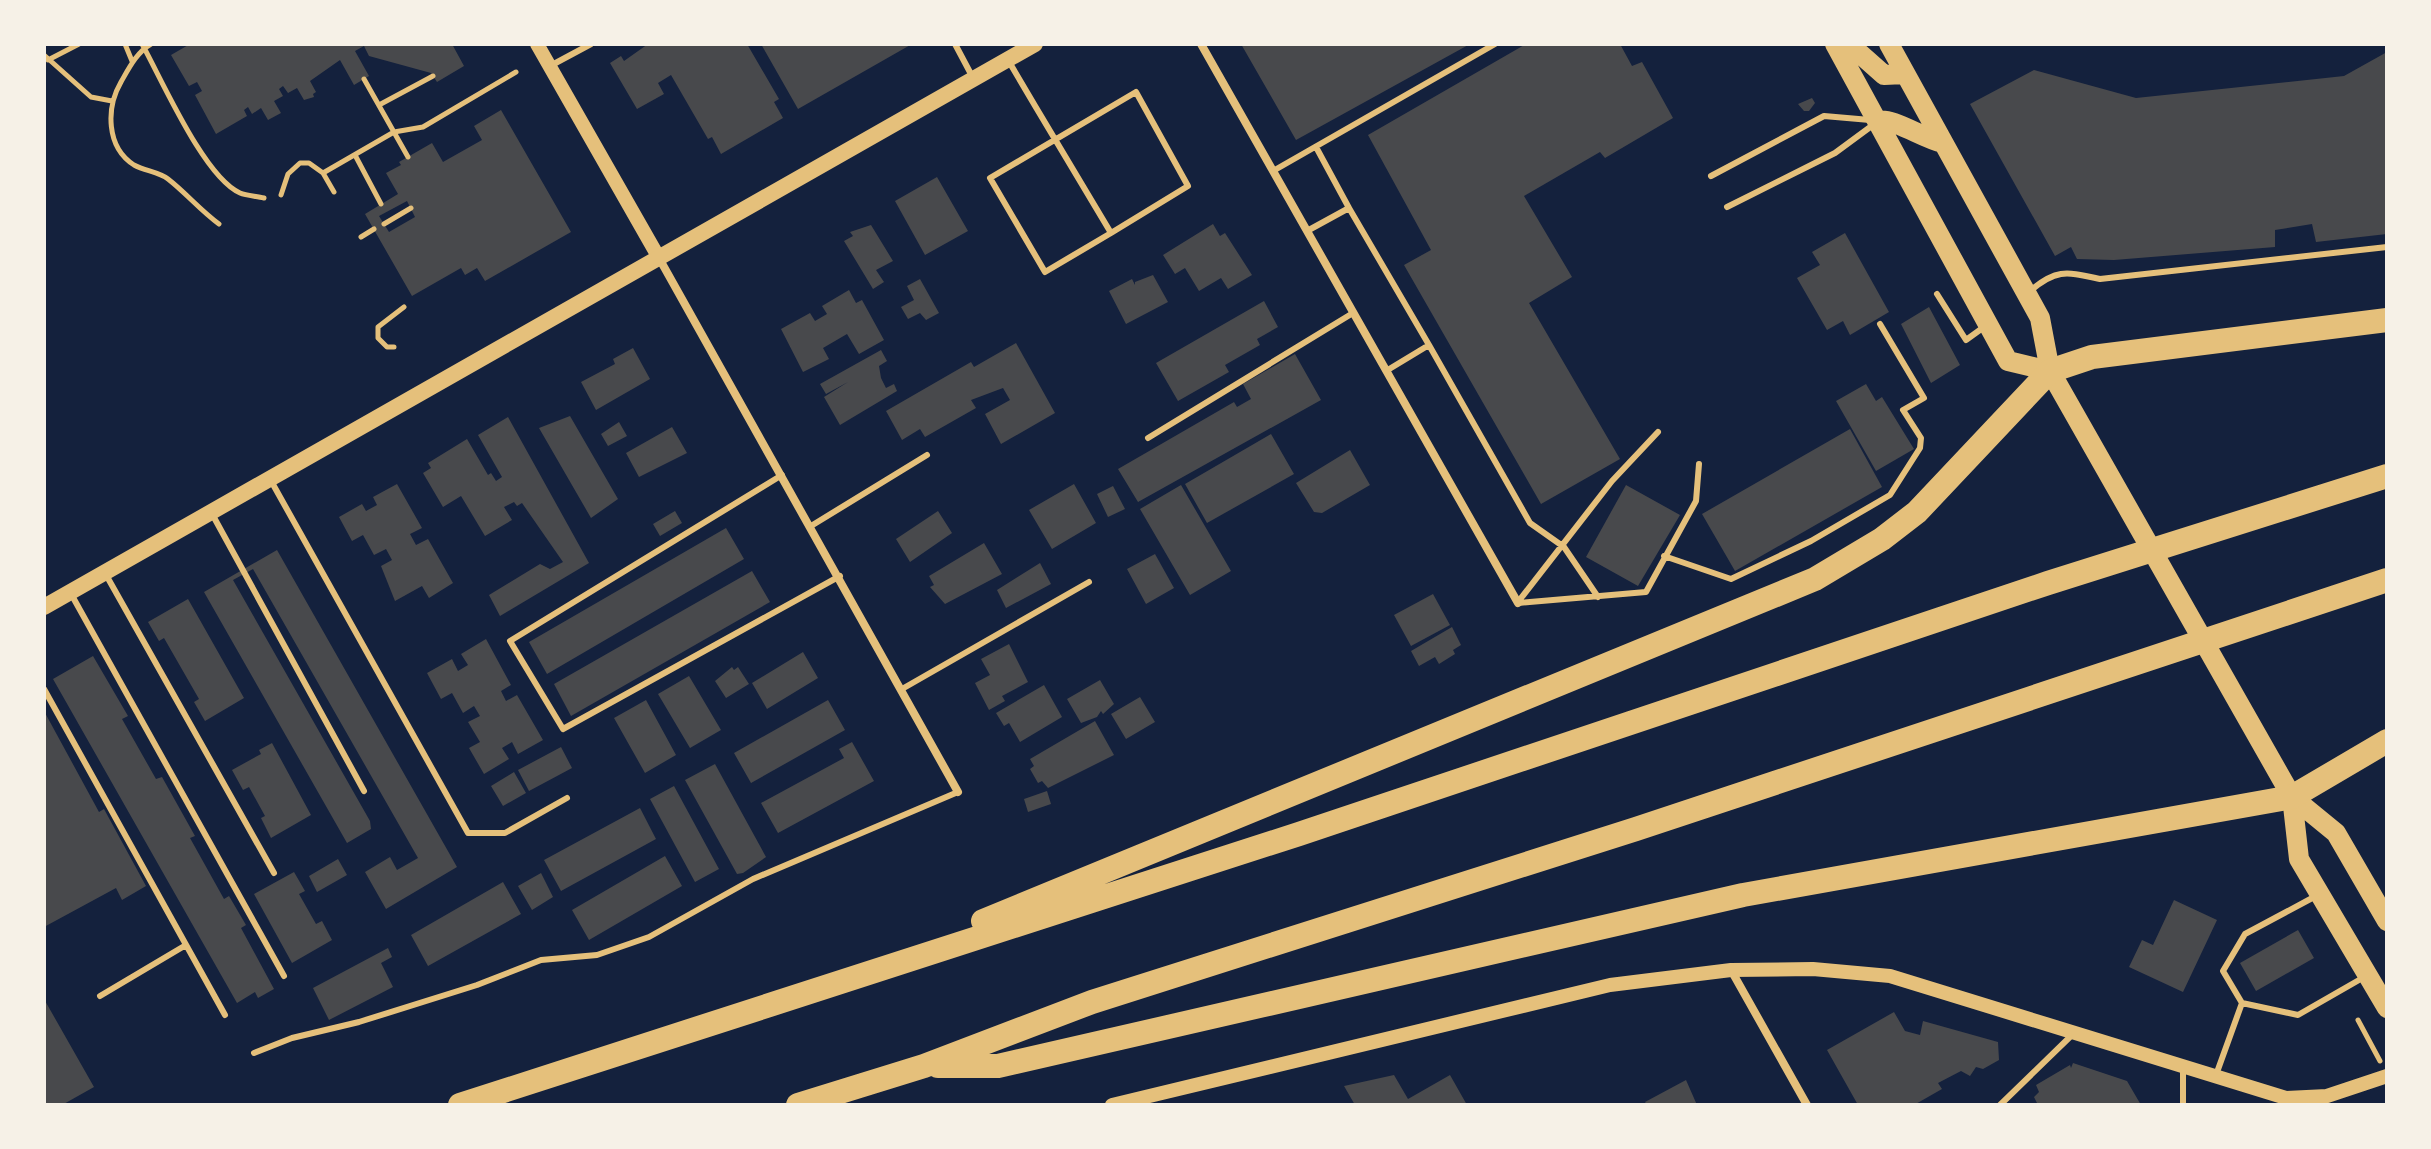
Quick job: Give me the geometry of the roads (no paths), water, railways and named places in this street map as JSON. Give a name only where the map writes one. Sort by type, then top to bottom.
[{"type":"highway","points":[[813,991],[1815,579],[1882,539],[1917,512],[2050,371],[2092,357],[2387,320]]},
{"type":"highway","points":[[460,1105],[1299,834],[2048,583],[2387,476]]},
{"type":"highway","points":[[798,1105],[924,1066],[1092,1002],[2387,580]]},
{"type":"highway","points":[[924,1066],[998,1066],[1743,895],[2292,797],[2387,741]]},
{"type":"main road","points":[[44,607],[1035,44]]},
{"type":"main road","points":[[1841,44],[1884,75],[1905,74]]},
{"type":"main road","points":[[1841,44],[1878,121],[2008,361],[2050,371]]},
{"type":"main road","points":[[1889,44],[2040,318],[2050,371],[2292,797],[2336,833],[2387,921]]},
{"type":"main road","points":[[1878,121],[1895,121],[1923,139],[1943,143]]},
{"type":"main road","points":[[2292,797],[2299,859],[2387,1008]]},
{"type":"street","points":[[537,44],[840,576],[958,792]]},
{"type":"street","points":[[1201,44],[1518,603]]},
{"type":"street","points":[[1112,1105],[1140,1102],[1610,985],[1731,970],[1813,969],[1890,976],[2286,1098],[2327,1096],[2387,1075]]},
{"type":"street","points":[[1731,970],[1807,1105]]},
{"type":"lane","points":[[550,66],[591,44]]},
{"type":"lane","points":[[955,44],[974,79]]},
{"type":"lane","points":[[1273,171],[1495,44]]},
{"type":"lane","points":[[1008,60],[1111,233]]},
{"type":"lane","points":[[1136,92],[1188,186],[1111,233],[1045,272],[990,178],[1136,92]]},
{"type":"lane","points":[[1711,176],[1824,116],[1878,121]]},
{"type":"lane","points":[[1727,207],[1835,153],[1878,121]]},
{"type":"lane","points":[[1316,147],[1530,523],[1564,547],[1598,597]]},
{"type":"lane","points":[[1307,231],[1349,208]]},
{"type":"lane","points":[[2027,294],[2048,276],[2066,272],[2100,279],[2387,247]]},
{"type":"lane","points":[[1937,294],[1966,340],[1990,323]]},
{"type":"lane","points":[[1148,438],[1353,313]]},
{"type":"lane","points":[[1664,556],[1731,579],[1811,541],[1890,495],[1920,448],[1921,438],[1903,410],[1924,398],[1880,324]]},
{"type":"lane","points":[[1386,371],[1429,345]]},
{"type":"lane","points":[[1518,603],[1612,481],[1658,432]]},
{"type":"lane","points":[[811,526],[927,455]]},
{"type":"lane","points":[[1518,603],[1646,592],[1696,501],[1699,464]]},
{"type":"lane","points":[[782,475],[510,641],[563,729],[840,576]]},
{"type":"lane","points":[[270,479],[468,833],[505,833],[567,798]]},
{"type":"lane","points":[[211,512],[364,791]]},
{"type":"lane","points":[[105,573],[274,873]]},
{"type":"lane","points":[[902,689],[1089,582]]},
{"type":"lane","points":[[70,592],[284,976]]},
{"type":"lane","points":[[44,689],[225,1015]]},
{"type":"lane","points":[[254,1053],[292,1038],[359,1022],[477,985],[541,960],[597,955],[649,937],[753,879],[958,792]]},
{"type":"lane","points":[[2319,895],[2245,934],[2223,971],[2242,1003],[2298,1015],[2367,975]]},
{"type":"lane","points":[[100,996],[186,945]]},
{"type":"lane","points":[[2215,1076],[2242,1003]]},
{"type":"lane","points":[[2000,1105],[2074,1032]]},
{"type":"lane","points":[[2183,1066],[2183,1105]]}]
